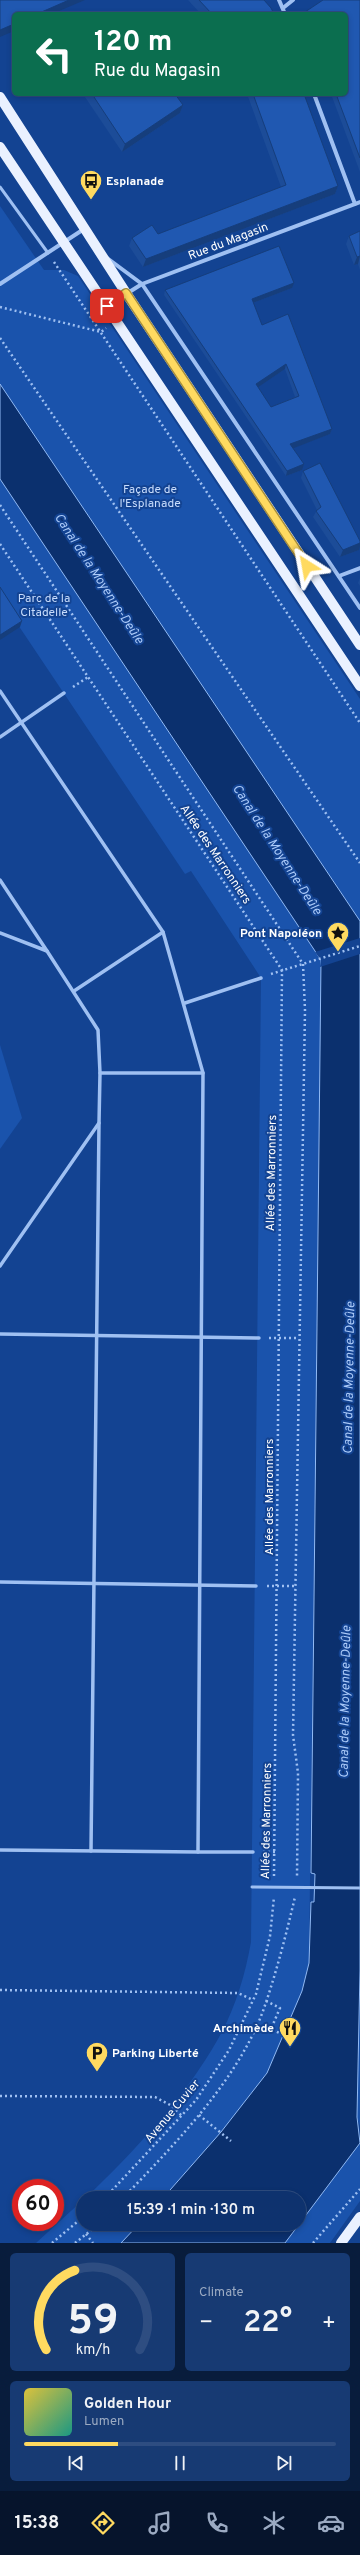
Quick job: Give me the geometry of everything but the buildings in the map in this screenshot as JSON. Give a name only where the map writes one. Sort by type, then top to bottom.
[{"type":"main road","points":[[0,97],[86,228],[126,293],[360,645]]},
{"type":"main road","points":[[0,148],[360,686]]},
{"type":"main road","points":[[341,2243],[360,2217]]},
{"type":"street","points":[[279,0],[284,12]]},
{"type":"street","points":[[283,8],[293,0]]},
{"type":"street","points":[[315,96],[355,204]]},
{"type":"street","name":"Rue du Magasin","points":[[107,306],[142,284],[360,202]]},
{"type":"street","points":[[0,284],[86,228]]},
{"type":"street","points":[[102,254],[142,284],[360,608]]},
{"type":"street","points":[[339,576],[360,568]]},
{"type":"street","points":[[0,691],[163,932],[185,1003],[203,1073],[202,1586],[198,1852]]},
{"type":"street","points":[[0,738],[64,693]]},
{"type":"street","points":[[0,880],[74,991],[98,1030],[100,1072],[98,1335],[91,1851]]},
{"type":"street","points":[[74,991],[163,932]]},
{"type":"street","points":[[0,933],[47,951]]},
{"type":"street","points":[[185,1003],[261,978]]},
{"type":"street","points":[[100,1072],[203,1073]]},
{"type":"street","points":[[0,1266],[99,1123]]},
{"type":"street","points":[[0,1334],[259,1338]]},
{"type":"street","points":[[0,1582],[256,1586]]},
{"type":"street","points":[[0,1850],[253,1852]]},
{"type":"lane","points":[[0,187],[48,253]]},
{"type":"lane","points":[[252,1887],[360,1888]]},
{"type":"path","points":[[59,269],[360,723]]},
{"type":"path","points":[[0,307],[101,332]]},
{"type":"path","points":[[0,338],[360,863]]},
{"type":"path","points":[[0,505],[303,964],[305,1010],[293,1735],[298,1773],[297,1888],[286,1934],[266,2001],[236,2063],[199,2115],[129,2191]]},
{"type":"path","name":"Allée des Marronniers","points":[[0,544],[282,970],[278,1586],[274,1888]]},
{"type":"path","points":[[64,693],[88,677]]},
{"type":"path","points":[[261,978],[360,946]]},
{"type":"path","points":[[259,1338],[299,1338]]},
{"type":"path","points":[[256,1586],[295,1586]]},
{"type":"path","name":"Avenue Cuvier","points":[[112,2191],[196,2100],[229,2050],[252,2000],[270,1936],[274,1888]]},
{"type":"path","points":[[0,1990],[238,1993],[252,2000]]},
{"type":"path","points":[[266,2001],[280,2008],[271,2029],[288,2037]]},
{"type":"path","points":[[0,2096],[155,2097],[172,2106],[182,2116]]},
{"type":"path","points":[[199,2115],[230,2142]]},
{"type":"path","points":[[313,2243],[360,2189]]},
{"type":"path","points":[[52,2243],[76,2223]]},
{"type":"path","points":[[75,2243],[90,2231]]},
{"type":"path","points":[[86,2234],[93,2243]]},
{"type":"green space","name":"Façade de l'Esplanade","points":[[0,206],[44,270],[64,270],[78,276],[360,699],[360,921],[0,384]]},
{"type":"green space","name":"Parc de la Citadelle","points":[[0,479],[321,960],[309,1963],[302,1991],[267,2073],[221,2132],[169,2191],[93,2191],[158,2123],[205,2061],[224,2028],[234,2004],[246,1967],[251,1942],[261,978],[191,871],[185,874],[0,598]]},
{"type":"green space","points":[[0,1045],[22,1118],[0,1149]]},
{"type":"green space","points":[[360,1970],[360,2126],[357,2117]]},
{"type":"green space","points":[[360,2143],[360,2201],[330,2243],[285,2243],[294,2231],[306,2231],[306,2215]]},
{"type":"green space","points":[[76,2206],[76,2231],[132,2231],[121,2243],[36,2243],[49,2231],[64,2231],[64,2217]]},
{"type":"water","name":"Canal de la Moyenne-Deûle","points":[[0,384],[360,921],[360,1970],[357,2117],[360,2143],[306,2215],[306,2191],[169,2191],[221,2132],[267,2073],[302,1991],[309,1963],[311,1902],[314,1902],[315,1874],[311,1873],[321,960],[0,479]]},
{"type":"water","points":[[132,2231],[294,2231],[285,2243],[121,2243]]},
{"type":"pier","name":"Pont Napoléon","points":[[360,938],[360,954],[320,967],[321,960],[315,952]]},
{"type":"place","name":"Esplanade","points":[[91,200]]},
{"type":"place","name":"Pont Napoléon","points":[[338,952]]},
{"type":"place","name":"Archimède","points":[[290,2048]]},
{"type":"place","name":"Parking Liberté","points":[[97,2072]]},
{"type":"route","points":[[107,306],[126,293],[307,566]]}]
